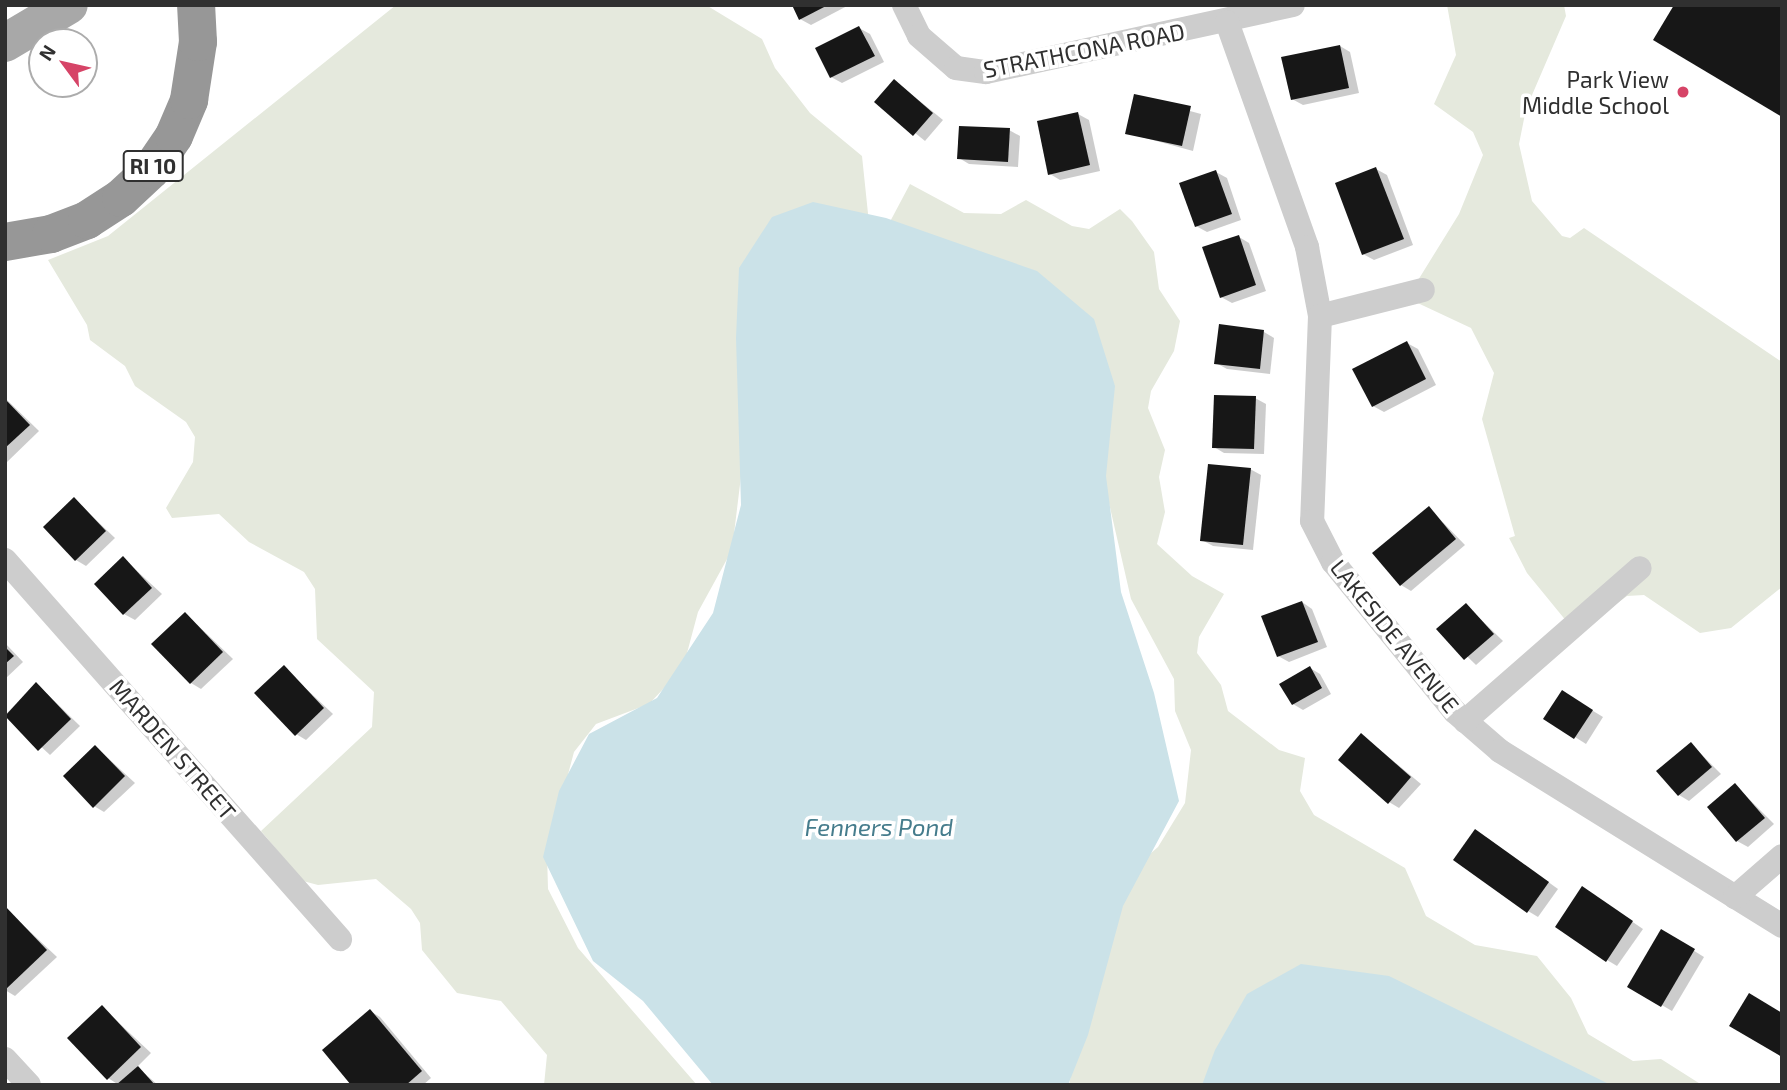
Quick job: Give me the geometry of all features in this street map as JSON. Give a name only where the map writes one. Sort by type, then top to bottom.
[{"type":"highway","name":"RI 10","points":[[5,242],[51,234],[87,220],[121,198],[151,170],[174,136],[189,100],[198,42],[196,5]]},
{"type":"main road","points":[[5,43],[55,13]]},
{"type":"street","name":"STRATHCONA ROAD","points":[[904,5],[919,36],[956,68],[986,72],[1227,22],[1293,5]]},
{"type":"street","name":"LAKESIDE AVENUE","points":[[1227,22],[1307,247],[1320,316],[1312,521],[1333,562],[1465,721],[1500,751],[1782,926]]},
{"type":"street","points":[[1320,316],[1423,290]]},
{"type":"street","name":"MARDEN STREET","points":[[5,560],[340,939]]},
{"type":"street","points":[[1465,721],[1640,568]]},
{"type":"street","points":[[1735,897],[1782,856]]},
{"type":"street","points":[[5,1059],[29,1085]]},
{"type":"shaded area","points":[[396,5],[706,5],[762,39],[775,68],[810,113],[862,156],[869,223],[743,460],[732,550],[698,612],[683,668],[649,704],[596,724],[574,752],[547,853],[548,889],[578,948],[697,1085],[544,1085],[547,1055],[501,1001],[457,993],[422,950],[420,923],[411,909],[376,879],[318,885],[303,881],[261,831],[372,727],[374,692],[317,639],[315,589],[304,572],[249,542],[219,514],[172,518],[166,508],[193,462],[195,437],[186,422],[135,386],[125,366],[90,340],[87,325],[48,260],[108,236]]},
{"type":"shaded area","points":[[1447,5],[1564,5],[1566,16],[1526,109],[1519,144],[1532,201],[1562,236],[1570,238],[1584,228],[1782,362],[1782,587],[1731,628],[1700,633],[1644,595],[1627,596],[1576,633],[1527,573],[1509,538],[1515,536],[1482,419],[1494,373],[1471,328],[1407,298],[1459,214],[1483,155],[1473,132],[1434,104],[1456,55]]},
{"type":"shaded area","points":[[910,184],[964,213],[1001,214],[1026,200],[1072,226],[1089,229],[1120,209],[1132,221],[1154,252],[1159,289],[1180,321],[1174,351],[1151,391],[1148,408],[1165,450],[1159,477],[1165,512],[1157,544],[1192,576],[1224,594],[1199,637],[1197,653],[1221,685],[1228,711],[1279,750],[1305,758],[1300,791],[1314,815],[1405,868],[1426,916],[1475,945],[1537,956],[1571,998],[1588,1034],[1633,1061],[1661,1059],[1702,1085],[1069,1085],[1081,1023],[1121,879],[1158,847],[1185,803],[1191,750],[1175,711],[1174,679],[1131,599],[1092,429],[884,233]]},
{"type":"water","name":"Fenners Pond","points":[[813,202],[886,218],[1037,271],[1094,319],[1115,386],[1106,476],[1121,592],[1154,693],[1179,801],[1123,906],[1088,1035],[1068,1085],[713,1085],[643,1001],[593,961],[543,857],[559,791],[589,734],[657,698],[713,613],[741,505],[736,338],[739,268],[772,217]]},
{"type":"water","points":[[1301,964],[1389,976],[1611,1085],[1202,1085],[1215,1050],[1247,994]]},
{"type":"building","points":[[792,5],[828,5],[799,20]]},
{"type":"building","points":[[1674,5],[1782,5],[1782,117],[1653,40]]},
{"type":"building","points":[[859,26],[875,56],[830,78],[815,48]]},
{"type":"building","points":[[1340,45],[1349,88],[1291,100],[1281,57]]},
{"type":"building","points":[[894,79],[933,113],[913,136],[874,102]]},
{"type":"building","points":[[1134,94],[1191,106],[1182,146],[1125,134]]},
{"type":"building","points":[[1078,112],[1090,165],[1048,175],[1037,121]]},
{"type":"building","points":[[959,126],[1010,128],[1008,162],[957,159]]},
{"type":"building","points":[[1376,167],[1404,239],[1362,255],[1335,183]]},
{"type":"building","points":[[1216,170],[1232,214],[1195,227],[1179,183]]},
{"type":"building","points":[[1239,235],[1256,285],[1220,298],[1202,247]]},
{"type":"building","points":[[1219,324],[1264,330],[1260,369],[1214,364]]},
{"type":"building","points":[[1407,341],[1426,379],[1372,407],[1352,369]]},
{"type":"building","points":[[1214,395],[1256,396],[1254,449],[1212,448]]},
{"type":"building","points":[[5,399],[30,425],[5,448]]},
{"type":"building","points":[[1208,464],[1251,468],[1243,545],[1200,541]]},
{"type":"building","points":[[74,497],[106,531],[75,561],[43,527]]},
{"type":"building","points":[[1429,506],[1456,539],[1400,586],[1372,553]]},
{"type":"building","points":[[123,556],[152,588],[123,615],[94,584]]},
{"type":"building","points":[[1302,601],[1318,642],[1277,657],[1261,616]]},
{"type":"building","points":[[1466,603],[1494,634],[1464,660],[1436,629]]},
{"type":"building","points":[[185,612],[223,652],[190,684],[151,644]]},
{"type":"building","points":[[5,647],[14,656],[5,664]]},
{"type":"building","points":[[284,665],[324,708],[295,736],[254,693]]},
{"type":"building","points":[[1310,666],[1322,688],[1292,705],[1279,684]]},
{"type":"building","points":[[36,682],[71,719],[38,751],[5,716]]},
{"type":"building","points":[[1562,690],[1593,710],[1574,739],[1543,719]]},
{"type":"building","points":[[1361,733],[1411,777],[1388,804],[1338,760]]},
{"type":"building","points":[[1691,742],[1712,767],[1678,796],[1656,771]]},
{"type":"building","points":[[95,745],[125,776],[93,808],[63,776]]},
{"type":"building","points":[[1735,783],[1765,818],[1736,842],[1707,807]]},
{"type":"building","points":[[1475,829],[1549,882],[1527,913],[1453,860]]},
{"type":"building","points":[[1582,886],[1633,921],[1606,962],[1555,927]]},
{"type":"building","points":[[5,906],[47,950],[5,990]]},
{"type":"building","points":[[1661,929],[1695,949],[1661,1007],[1627,987]]},
{"type":"building","points":[[1749,993],[1782,1013],[1782,1057],[1729,1026]]},
{"type":"building","points":[[102,1005],[141,1047],[107,1080],[67,1038]]},
{"type":"building","points":[[370,1009],[422,1071],[406,1085],[351,1085],[322,1050]]},
{"type":"building","points":[[138,1066],[155,1085],[116,1085]]},
{"type":"place","name":"Park View Middle School","points":[[1683,92]]}]
